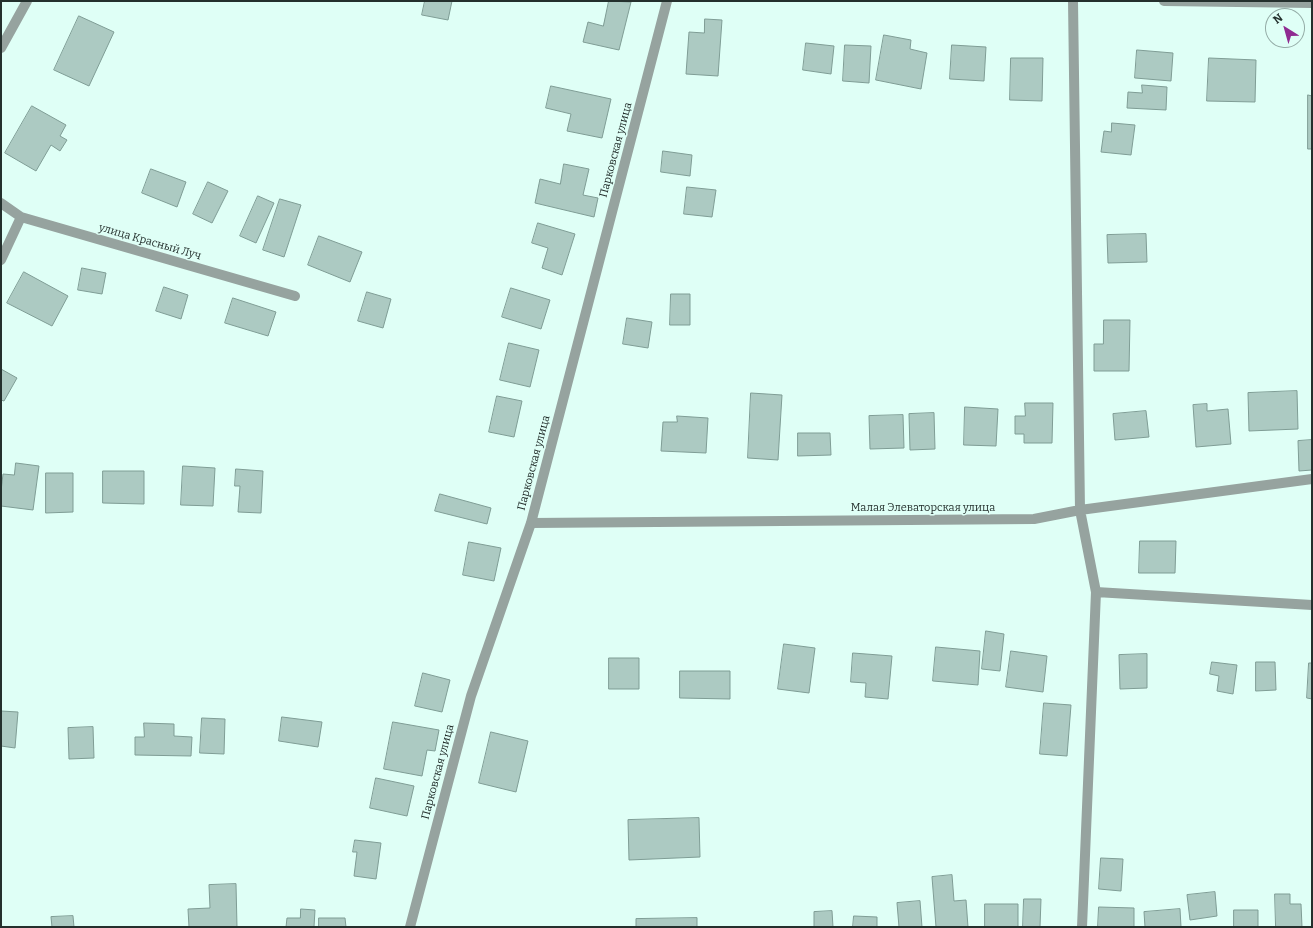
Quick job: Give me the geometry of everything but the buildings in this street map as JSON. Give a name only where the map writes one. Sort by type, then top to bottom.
[{"type":"street","points":[[1,48],[27,1]]},
{"type":"street","name":"Парковская улица","points":[[410,927],[471,696],[532,522],[667,1]]},
{"type":"street","points":[[1073,1],[1080,510],[1096,592],[1082,927]]},
{"type":"street","points":[[1164,1],[1312,3]]},
{"type":"street","name":"улица Красный Луч","points":[[1,204],[21,217],[295,296]]},
{"type":"street","points":[[1,260],[21,217]]},
{"type":"street","name":"Малая Элеваторская улица","points":[[532,522],[1034,519],[1080,510],[1312,480]]},
{"type":"street","points":[[1096,592],[1312,605]]}]
